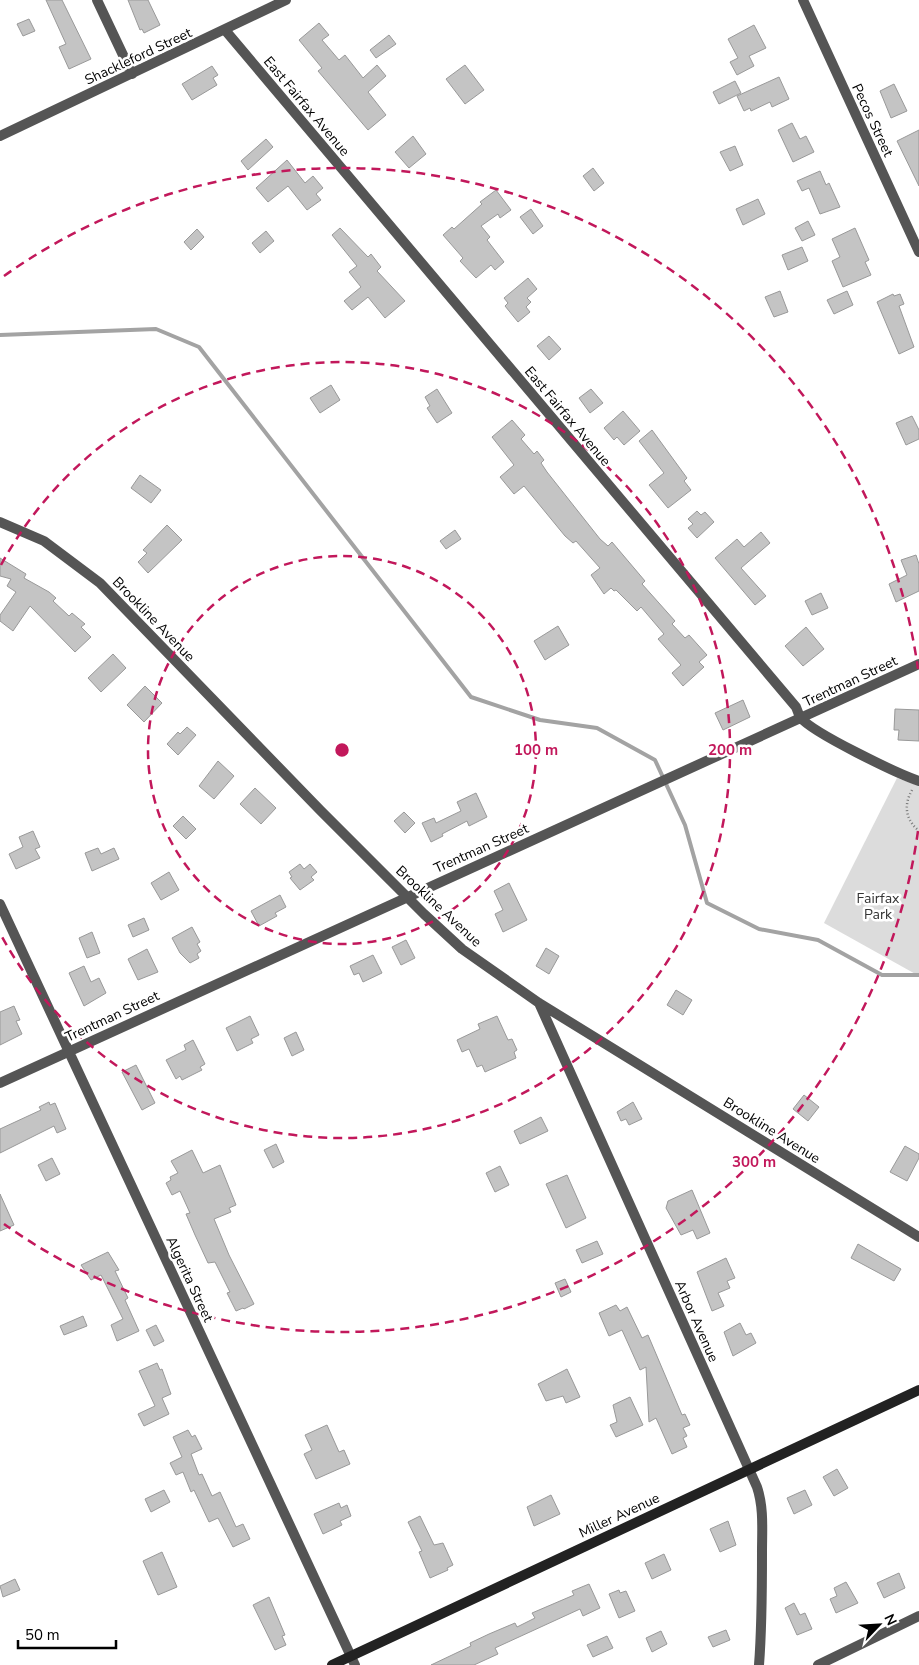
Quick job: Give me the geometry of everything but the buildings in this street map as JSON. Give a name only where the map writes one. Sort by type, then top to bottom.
[{"type":"main road","name":"Miller Avenue","points":[[332,1665],[353,1661],[749,1469],[919,1390]]},
{"type":"street","points":[[97,0],[132,74]]},
{"type":"street","name":"Shackleford Street","points":[[0,136],[286,0]]},
{"type":"street","name":"Pecos Street","points":[[803,0],[919,252]]},
{"type":"street","name":"East Fairfax Avenue","points":[[225,30],[789,700],[801,718],[824,734],[902,776],[917,781]]},
{"type":"street","name":"Brookline Avenue","points":[[0,522],[44,541],[100,583],[320,810],[462,949],[539,1003],[919,1237]]},
{"type":"street","name":"Trentman Street","points":[[0,1083],[406,896],[919,664]]},
{"type":"street","name":"Algerita Street","points":[[0,904],[353,1661]]},
{"type":"street","name":"Arbor Avenue","points":[[539,1003],[757,1487],[762,1509],[762,1613],[759,1665]]},
{"type":"street","points":[[818,1665],[919,1616]]},
{"type":"path","points":[[917,781],[906,806],[912,824],[919,831]]},
{"type":"green space","name":"Fairfax Park","points":[[897,778],[919,786],[919,976],[824,923]]},
{"type":"waterway","points":[[0,335],[156,329],[199,347],[471,697],[540,720],[597,728],[655,760],[685,825],[707,903],[759,929],[818,940],[882,975],[919,975]]}]
